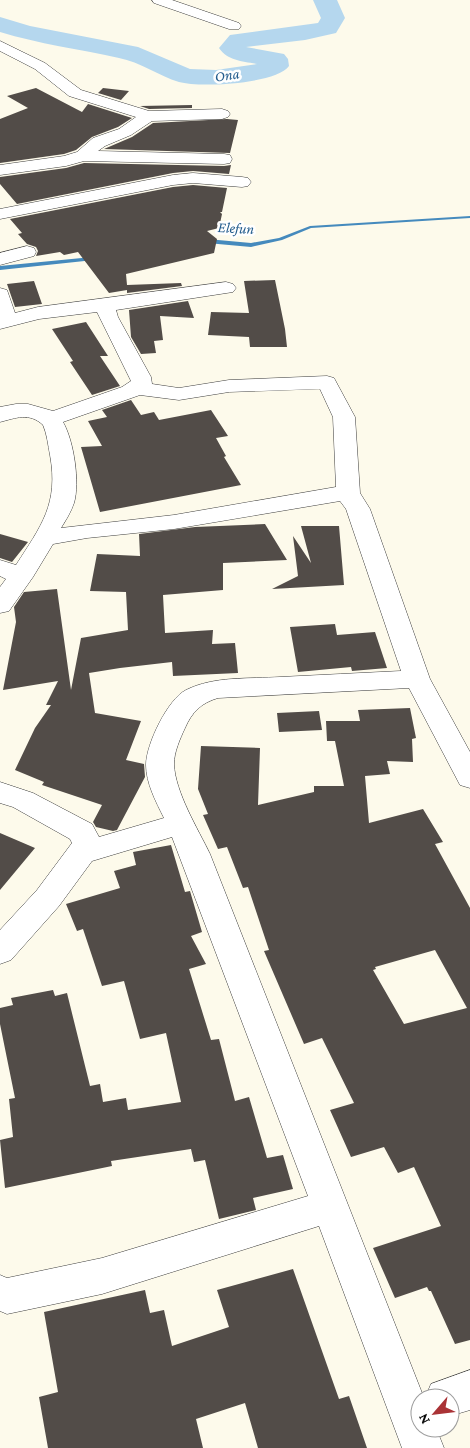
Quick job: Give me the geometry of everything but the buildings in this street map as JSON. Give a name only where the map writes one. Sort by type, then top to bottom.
[{"type":"street","points":[[159,0],[234,26]]},
{"type":"street","points":[[0,45],[40,66],[75,93],[148,116],[222,114]]},
{"type":"street","points":[[83,156],[100,142],[125,132],[148,116]]},
{"type":"street","points":[[0,170],[66,161],[83,156],[224,160]]},
{"type":"street","points":[[0,214],[173,180],[193,178],[242,182]]},
{"type":"street","points":[[0,259],[27,252]]},
{"type":"street","points":[[0,294],[4,322],[38,313],[226,288]]},
{"type":"street","points":[[52,420],[138,388],[142,384],[141,377],[108,316],[106,309],[109,305]]},
{"type":"street","points":[[138,388],[179,394],[229,386],[327,382],[344,417],[348,495]]},
{"type":"street","points":[[0,415],[27,410],[43,414],[52,420],[56,428],[65,474],[62,504],[45,538],[10,572],[0,605]]},
{"type":"street","points":[[45,538],[87,530],[174,522],[338,494],[348,495],[354,500],[358,509],[417,679],[470,778]]},
{"type":"street","points":[[410,1397],[330,1206],[182,824],[166,790],[160,765],[167,738],[181,707],[197,694],[218,689],[417,679]]},
{"type":"street","points":[[0,792],[23,800],[82,832],[87,843],[82,853],[48,898],[0,951]]},
{"type":"street","points":[[82,853],[182,824]]},
{"type":"street","points":[[0,1293],[6,1296],[102,1276],[330,1206]]},
{"type":"waterway","name":"Ona","points":[[0,24],[25,32],[129,52],[186,76],[216,78],[256,72],[276,66],[275,59],[238,53],[231,48],[239,40],[305,33],[327,28],[333,18],[325,0]]},
{"type":"waterway","name":"Elefun","points":[[207,241],[251,245],[280,239],[310,227],[470,217]]},
{"type":"waterway","name":"Elefun","points":[[0,268],[92,259]]}]
